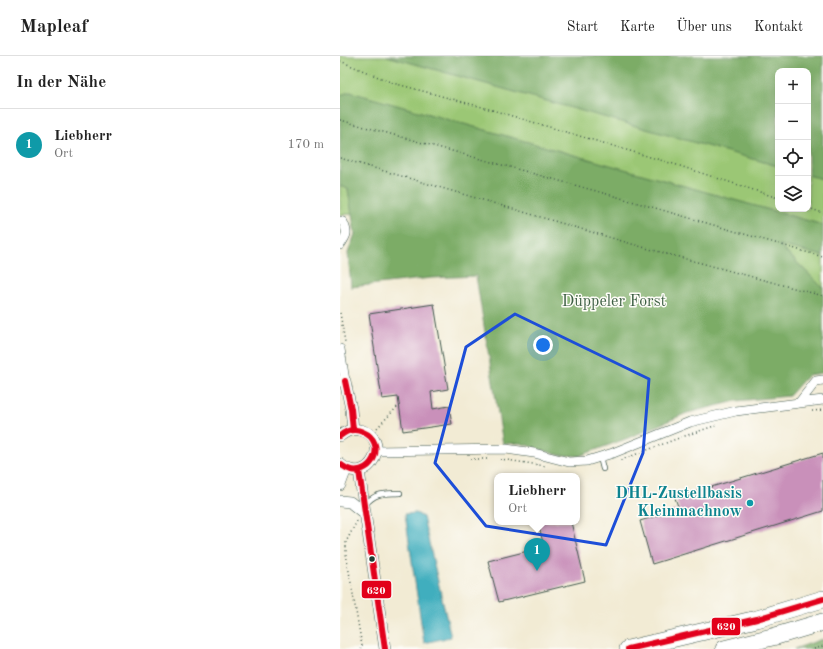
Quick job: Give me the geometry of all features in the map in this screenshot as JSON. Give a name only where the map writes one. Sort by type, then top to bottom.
[{"type":"highway","points":[[628,649],[757,619],[823,599]]},
{"type":"highway","points":[[724,649],[823,622]]},
{"type":"street","points":[[340,221],[343,222],[346,229],[346,236],[340,245]]},
{"type":"street","points":[[343,348],[343,381],[351,409],[353,430]]},
{"type":"street","points":[[799,403],[816,381],[823,380]]},
{"type":"street","points":[[376,451],[506,449],[534,453],[569,462],[587,461],[602,464],[613,453],[690,422],[736,411],[823,400]]},
{"type":"street","points":[[340,436],[346,431],[363,431],[367,433],[374,441],[376,451],[375,458],[366,468],[359,471],[352,471],[343,467],[340,485]]},
{"type":"street","points":[[359,471],[361,511],[385,649]]},
{"type":"street","points":[[340,501],[350,502],[361,511]]},
{"type":"lane","points":[[361,511],[371,498],[380,494],[400,492]]},
{"type":"path","points":[[340,61],[393,83],[482,107],[670,163],[775,197]]},
{"type":"path","points":[[340,120],[606,194],[823,257]]},
{"type":"path","points":[[340,158],[649,249],[823,296]]},
{"type":"path","points":[[811,209],[823,213]]},
{"type":"path","points":[[340,313],[343,348]]},
{"type":"path","points":[[376,429],[399,405]]},
{"type":"path","points":[[807,412],[823,410]]},
{"type":"path","points":[[602,464],[647,451],[678,438],[723,423]]},
{"type":"path","points":[[468,459],[500,459],[550,467]]},
{"type":"path","points":[[361,511],[346,542],[362,646],[361,649]]},
{"type":"path","points":[[814,649],[823,646]]},
{"type":"highlighted area","points":[[515,314],[649,379],[643,453],[606,545],[486,526],[435,463],[466,347]]},
{"type":"green space","points":[[340,56],[387,56],[775,165],[775,212],[350,92],[340,95]]},
{"type":"green space","points":[[387,56],[823,56],[823,179],[811,176],[811,68],[775,68],[775,165]]},
{"type":"green space","name":"Düppeler Forst","points":[[350,92],[823,225],[823,256],[779,245],[823,288],[823,373],[808,375],[789,396],[736,401],[687,413],[628,438],[579,456],[558,455],[520,443],[503,444],[476,276],[431,278],[351,287],[348,253],[355,234],[348,189],[340,186],[340,95]]},
{"type":"green space","points":[[811,176],[823,179],[823,225],[777,212],[811,212]]},
{"type":"green space","points":[[340,186],[348,189],[352,214],[340,215]]},
{"type":"green space","points":[[778,244],[823,256],[823,288]]},
{"type":"green space","points":[[823,639],[823,649],[794,649]]},
{"type":"water","points":[[416,513],[423,517],[451,637],[424,643],[405,514]]},
{"type":"building","points":[[434,304],[448,389],[431,392],[433,409],[449,406],[452,424],[403,431],[398,397],[382,399],[369,314]]},
{"type":"building","name":"DHL-Zustellbasis Kleinmachnow","points":[[823,453],[823,511],[652,564],[640,521],[679,509],[675,498]]},
{"type":"building","points":[[539,525],[572,525],[585,581],[499,602],[488,561],[544,547]]},
{"type":"transit line","name":"620","points":[[345,381],[351,409],[353,430]]},
{"type":"transit line","name":"620","points":[[340,436],[351,430],[363,432],[370,437],[376,450],[371,463],[366,468],[351,470],[340,464]]},
{"type":"transit line","name":"620","points":[[359,471],[385,649]]},
{"type":"transit line","name":"620","points":[[628,649],[757,619],[823,599]]},
{"type":"place","name":"DHL-Zustellbasis Kleinmachnow","points":[[750,503]]},
{"type":"place","name":"Liebherr","points":[[537,571]]}]
